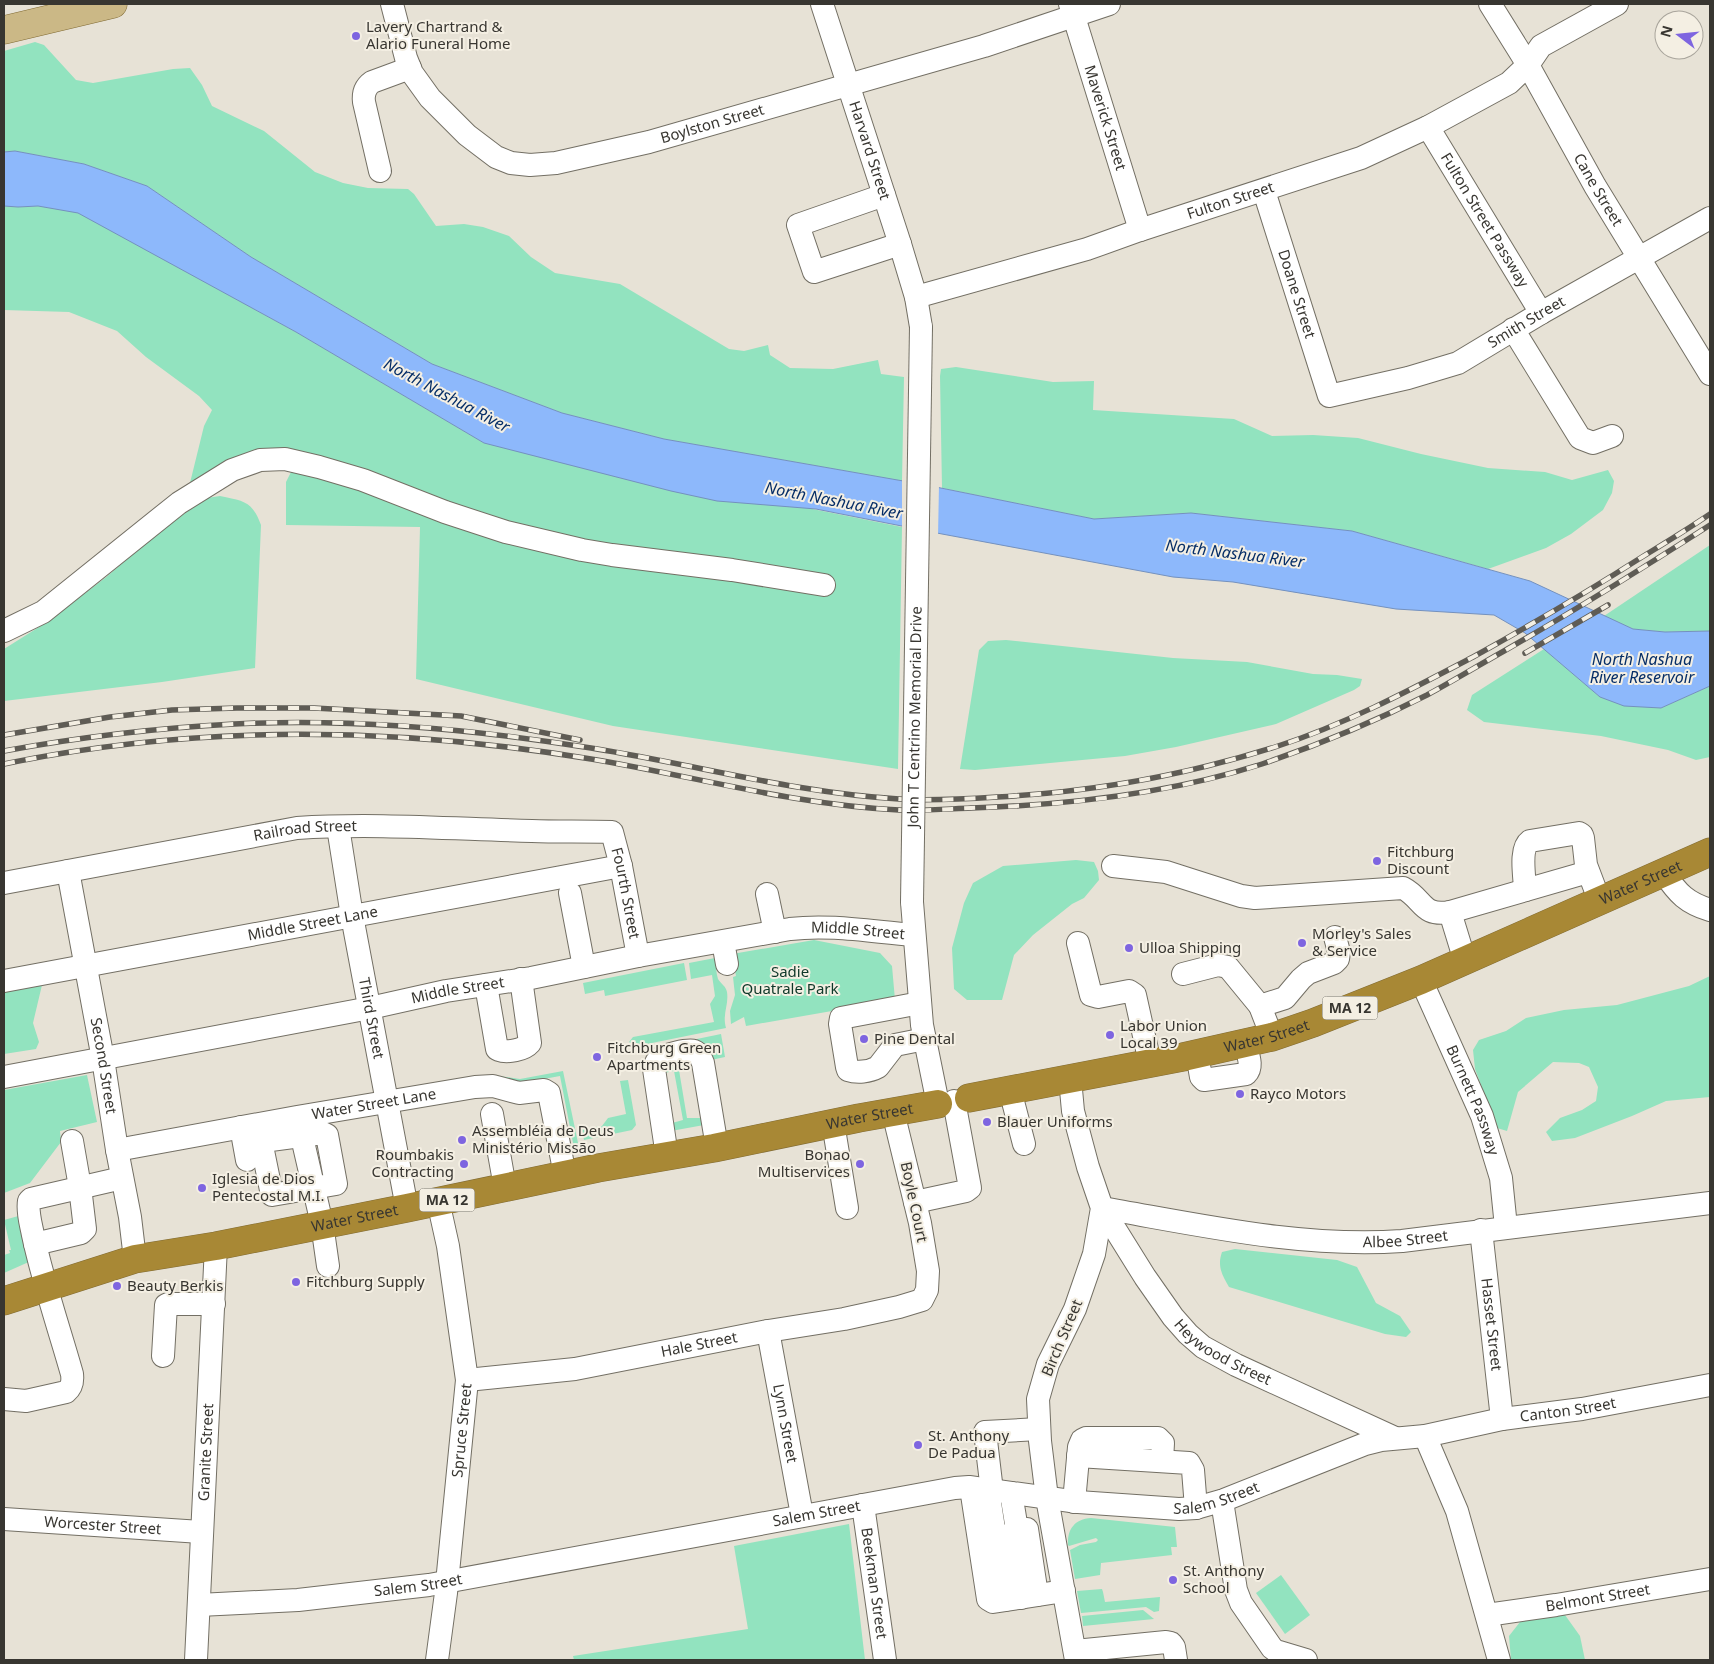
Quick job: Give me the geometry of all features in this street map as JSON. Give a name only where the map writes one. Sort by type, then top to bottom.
[{"type":"highway","name":"Water Street","points":[[4,1300],[134,1259],[216,1246],[565,1175],[1197,1054],[1272,1037],[1313,1023],[1421,980],[1710,852]]},
{"type":"main road","points":[[4,30],[105,5]]},
{"type":"street","name":"Boylston Street","points":[[392,4],[410,68],[418,83],[430,98],[467,135],[501,160],[524,165],[556,163],[649,142],[984,46],[1072,10],[1110,4]]},
{"type":"street","name":"Harvard Street","points":[[822,4],[916,297]]},
{"type":"street","name":"Cane Street","points":[[1490,4],[1528,65],[1595,186],[1710,374]]},
{"type":"street","name":"Fulton Street","points":[[916,297],[1087,249],[1361,158],[1428,127],[1509,83],[1528,65],[1541,46],[1617,4]]},
{"type":"street","name":"Maverick Street","points":[[1072,10],[1140,230]]},
{"type":"street","points":[[380,171],[364,102],[365,91],[372,82],[410,68]]},
{"type":"street","name":"Fulton Street Passway","points":[[1428,127],[1541,313]]},
{"type":"street","name":"Doane Street","points":[[1264,191],[1328,396]]},
{"type":"street","points":[[884,195],[798,225],[814,272],[900,244]]},
{"type":"street","name":"Smith Street","points":[[1328,396],[1408,378],[1458,363],[1541,313],[1710,218]]},
{"type":"street","name":"John T Centrino Memorial Drive","points":[[915,1202],[966,1191],[970,1188],[954,1101],[925,1040],[920,1003],[912,902],[921,327],[916,297]]},
{"type":"street","points":[[1514,329],[1580,438],[1593,443],[1612,436]]},
{"type":"street","points":[[4,631],[43,612],[180,503],[232,470],[260,460],[285,459],[363,480],[446,512],[506,532],[582,550],[732,570],[824,585]]},
{"type":"street","name":"Third Street","points":[[338,827],[352,916],[407,1208]]},
{"type":"street","name":"Railroad Street","points":[[4,883],[296,828],[445,827],[612,832]]},
{"type":"street","name":"Fourth Street","points":[[612,832],[621,866],[638,956]]},
{"type":"street","points":[[1525,890],[1523,852],[1526,844],[1579,833],[1582,835],[1588,872],[1600,902]]},
{"type":"street","name":"Middle Street Lane","points":[[4,981],[621,866]]},
{"type":"street","points":[[1113,866],[1166,872],[1241,896],[1255,898],[1403,888],[1430,912],[1439,914],[1588,872]]},
{"type":"street","name":"Second Street","points":[[68,872],[130,1217],[134,1259]]},
{"type":"street","points":[[1664,873],[1682,898],[1710,910]]},
{"type":"street","points":[[570,893],[584,967]]},
{"type":"street","points":[[767,894],[775,932]]},
{"type":"street","points":[[1450,912],[1465,961]]},
{"type":"street","name":"Middle Street","points":[[4,1077],[370,1008],[446,991],[775,932],[820,927],[914,935]]},
{"type":"street","points":[[1260,1006],[1285,998],[1301,978],[1308,973],[1334,963],[1338,959],[1339,952],[1335,937]]},
{"type":"street","points":[[723,942],[727,964]]},
{"type":"street","points":[[1078,943],[1091,995],[1098,996],[1129,991],[1135,994],[1150,1063]]},
{"type":"street","points":[[1182,974],[1218,965],[1225,966],[1260,1006],[1272,1037]]},
{"type":"street","points":[[486,985],[497,1048],[506,1052],[528,1046],[530,1043],[521,979]]},
{"type":"street","name":"Burnett Passway","points":[[1421,980],[1482,1116],[1501,1178],[1506,1228]]},
{"type":"street","points":[[920,1003],[841,1018],[840,1024],[848,1070],[854,1072],[874,1069],[878,1067],[895,1045],[925,1040]]},
{"type":"street","points":[[667,1156],[654,1069],[656,1061],[663,1056],[686,1051],[696,1052],[702,1059],[716,1147]]},
{"type":"street","name":"Birch Street","points":[[1070,1079],[1073,1112],[1088,1167],[1102,1208],[1094,1254],[1075,1309],[1048,1364],[1038,1399],[1039,1430],[1047,1498],[1075,1656]]},
{"type":"street","name":"Water Street Lane","points":[[117,1150],[241,1127],[299,1126],[386,1102],[493,1086],[519,1093],[546,1090],[550,1096],[565,1175]]},
{"type":"street","points":[[1010,1090],[1024,1144]]},
{"type":"street","name":"Boyle Court","points":[[893,1112],[915,1202],[928,1271],[925,1294]]},
{"type":"street","points":[[492,1114],[505,1187]]},
{"type":"street","points":[[833,1123],[847,1208]]},
{"type":"street","points":[[314,1188],[274,1195],[271,1193],[262,1146],[263,1141],[299,1126],[314,1188],[322,1224],[328,1266]]},
{"type":"street","points":[[241,1127],[248,1160]]},
{"type":"street","points":[[35,1244],[83,1232],[86,1226],[72,1141]]},
{"type":"street","points":[[4,1399],[26,1401],[66,1392],[72,1386],[72,1374],[35,1244],[28,1211],[29,1201],[122,1178]]},
{"type":"street","name":"Spruce Street","points":[[437,1660],[467,1380],[448,1246],[438,1201]]},
{"type":"street","name":"Albee Street","points":[[1102,1208],[1246,1233],[1324,1242],[1368,1243],[1402,1241],[1710,1203]]},
{"type":"street","name":"Heywood Street","points":[[1102,1208],[1173,1317],[1203,1347],[1236,1365],[1395,1438]]},
{"type":"street","name":"Hasset Street","points":[[1481,1230],[1502,1419]]},
{"type":"street","name":"Granite Street","points":[[196,1660],[216,1246]]},
{"type":"street","name":"Hale Street","points":[[467,1380],[575,1369],[768,1331],[844,1319],[922,1300],[925,1294]]},
{"type":"street","points":[[163,1356],[166,1305],[214,1304]]},
{"type":"street","name":"Lynn Street","points":[[768,1331],[802,1515]]},
{"type":"street","name":"Canton Street","points":[[1425,1436],[1502,1419],[1582,1409],[1710,1385]]},
{"type":"street","points":[[1017,1598],[984,1432],[1039,1430]]},
{"type":"street","points":[[1425,1436],[1457,1511],[1498,1660]]},
{"type":"street","name":"Salem Street","points":[[199,1605],[298,1600],[446,1582],[955,1488],[995,1491],[1074,1502],[1179,1509],[1196,1508],[1222,1501],[1365,1444],[1395,1438],[1425,1436]]},
{"type":"street","points":[[1074,1502],[1078,1456],[1185,1462],[1192,1466],[1196,1508]]},
{"type":"street","points":[[995,1491],[1017,1598]]},
{"type":"street","points":[[1222,1501],[1236,1590],[1241,1602],[1272,1648],[1306,1660]]},
{"type":"street","name":"Beekman Street","points":[[862,1505],[884,1660]]},
{"type":"street","name":"Worcester Street","points":[[4,1519],[201,1532]]},
{"type":"street","name":"Belmont Street","points":[[1487,1615],[1710,1579]]},
{"type":"street","points":[[1017,1598],[1064,1591]]},
{"type":"street","points":[[1075,1656],[1166,1642],[1173,1645],[1176,1660]]},
{"type":"green space","points":[[35,42],[44,45],[76,80],[93,83],[173,69],[190,68],[202,85],[212,106],[264,131],[315,172],[343,183],[368,188],[408,189],[414,194],[436,226],[464,224],[483,227],[509,236],[531,257],[555,273],[620,284],[729,349],[744,351],[768,345],[770,355],[790,368],[833,369],[878,360],[881,374],[904,377],[902,481],[664,439],[562,413],[432,364],[251,257],[147,186],[84,164],[15,151],[4,152],[4,51]]},
{"type":"green space","points":[[4,206],[38,206],[78,212],[296,332],[484,443],[902,527],[898,769],[613,726],[416,679],[420,527],[286,525],[286,482],[293,468],[533,533],[301,451],[278,449],[189,487],[204,426],[212,410],[199,396],[146,357],[117,331],[69,312],[4,310]]},
{"type":"green space","points":[[956,367],[1053,382],[1094,381],[1093,410],[1234,419],[1272,436],[1313,435],[1358,438],[1488,468],[1545,472],[1572,480],[1608,470],[1614,481],[1612,493],[1603,510],[1571,534],[1546,548],[1488,569],[1352,531],[1191,513],[1094,519],[942,488],[940,376],[941,369]]},
{"type":"green space","points":[[220,496],[246,503],[254,511],[261,525],[255,668],[162,682],[4,701],[4,649],[47,622],[105,578],[165,527],[207,498]]},
{"type":"green space","points":[[1710,545],[1710,631],[1665,632],[1633,629],[1604,616]]},
{"type":"green space","points":[[1006,640],[1173,658],[1247,662],[1313,674],[1362,679],[1360,686],[1354,690],[1276,724],[1176,747],[1125,756],[975,770],[960,769],[979,650],[988,641]]},
{"type":"green space","points":[[1544,649],[1600,697],[1661,708],[1710,686],[1710,757],[1696,760],[1668,750],[1601,736],[1484,722],[1467,710],[1472,695]]},
{"type":"green space","points":[[1076,860],[1094,862],[1099,880],[1084,898],[1072,904],[1033,935],[1014,955],[1002,1000],[967,1000],[954,989],[952,948],[964,903],[973,883],[1003,866]]},
{"type":"green space","name":"Sadie Quatrale Park","points":[[814,940],[880,953],[892,966],[895,1000],[746,1026],[744,1017],[731,1024],[730,1011],[735,995],[733,977],[736,976],[732,954]]},
{"type":"green space","points":[[715,958],[718,979],[727,992],[726,1028],[637,1046],[629,1042],[633,1037],[714,1022],[710,1004],[715,996],[712,975],[691,979],[689,963]]},
{"type":"green space","points":[[684,963],[687,980],[605,996],[604,990],[585,994],[583,983]]},
{"type":"green space","points":[[1710,976],[1710,1097],[1666,1101],[1575,1138],[1552,1141],[1546,1132],[1560,1118],[1582,1110],[1596,1101],[1598,1087],[1589,1067],[1579,1063],[1553,1062],[1518,1092],[1507,1131],[1497,1128],[1475,1069],[1473,1050],[1479,1040],[1506,1031],[1526,1018],[1564,1010],[1617,1005],[1689,986]]},
{"type":"green space","points":[[36,981],[42,985],[33,1023],[39,1042],[36,1049],[4,1054],[4,986]]},
{"type":"green space","points":[[721,1034],[725,1057],[711,1060],[692,1040]]},
{"type":"green space","points":[[685,1062],[690,1065],[689,1068],[679,1070],[687,1118],[701,1118],[704,1125],[671,1131],[672,1123],[683,1120],[674,1071],[664,1073],[664,1068]]},
{"type":"green space","points":[[563,1071],[578,1143],[574,1148],[560,1076],[522,1083],[491,1075],[520,1079]]},
{"type":"green space","points":[[87,1075],[97,1122],[60,1131],[61,1142],[30,1183],[4,1193],[4,1090]]},
{"type":"green space","points":[[628,1080],[636,1125],[632,1130],[584,1140],[582,1129],[602,1126],[608,1118],[626,1114],[620,1081]]},
{"type":"green space","points":[[22,1215],[31,1261],[4,1273],[4,1255],[10,1253],[9,1250],[11,1250],[4,1220]]},
{"type":"green space","points":[[1235,1249],[1337,1260],[1357,1267],[1376,1303],[1400,1316],[1411,1332],[1406,1337],[1385,1334],[1229,1287],[1221,1270],[1220,1262],[1222,1252]]},
{"type":"green space","points":[[1091,1518],[1175,1527],[1177,1547],[1171,1547],[1172,1555],[1101,1563],[1100,1575],[1075,1579],[1070,1550],[1098,1540],[1096,1538],[1069,1546],[1069,1534],[1076,1523]]},
{"type":"green space","points":[[849,1524],[865,1660],[574,1660],[573,1656],[748,1629],[734,1546]]},
{"type":"green space","points":[[1281,1575],[1310,1615],[1285,1634],[1256,1593]]},
{"type":"green space","points":[[1102,1589],[1105,1602],[1160,1597],[1159,1611],[1154,1612],[1146,1607],[1081,1613],[1077,1591]]},
{"type":"green space","points":[[1143,1610],[1154,1619],[1083,1626],[1082,1616]]},
{"type":"green space","points":[[1551,1613],[1565,1615],[1580,1636],[1585,1660],[1511,1660],[1509,1636],[1520,1622]]},
{"type":"water","points":[[15,151],[84,164],[147,186],[251,257],[432,364],[562,413],[664,439],[926,485],[1094,519],[1191,513],[1352,531],[1530,581],[1633,629],[1665,632],[1710,631],[1710,686],[1661,708],[1624,706],[1600,697],[1525,633],[1494,615],[1396,609],[1233,582],[1173,577],[816,509],[717,501],[484,443],[296,332],[78,213],[38,206],[4,206],[4,152]]},
{"type":"pier","points":[[902,478],[939,485],[938,536],[902,529]]},
{"type":"railway","points":[[4,751],[90,737],[205,726],[279,723],[368,724],[458,730],[547,741],[821,791],[860,796],[936,800],[1033,795],[1069,791],[1174,774],[1209,766],[1278,746],[1353,717],[1426,682],[1516,633],[1601,583],[1710,514]]},
{"type":"railway","points":[[4,764],[77,751],[223,736],[297,734],[371,736],[518,748],[591,759],[783,796],[860,807],[935,810],[1044,804],[1118,796],[1191,783],[1262,764],[1366,724],[1437,690],[1608,589],[1710,525]]},
{"type":"railway","points":[[1525,653],[1608,605]]},
{"type":"railway","points":[[4,735],[110,717],[172,710],[314,708],[461,716],[580,740]]},
{"type":"place","name":"Lavery Chartrand & Alario Funeral Home","points":[[356,36]]},
{"type":"place","name":"Fitchburg Discount","points":[[1377,861]]},
{"type":"place","name":"Morley's Sales & Service","points":[[1302,943]]},
{"type":"place","name":"Ulloa Shipping","points":[[1129,948]]},
{"type":"place","name":"Labor Union Local 39","points":[[1110,1035]]},
{"type":"place","name":"Pine Dental","points":[[864,1039]]},
{"type":"place","name":"Fitchburg Green Apartments","points":[[597,1057]]},
{"type":"place","name":"Rayco Motors","points":[[1240,1094]]},
{"type":"place","name":"Blauer Uniforms","points":[[987,1122]]},
{"type":"place","name":"Assembléia de Deus Ministério Missão","points":[[462,1140]]},
{"type":"place","name":"Roumbakis Contracting","points":[[464,1164]]},
{"type":"place","name":"Bonao Multiservices","points":[[860,1164]]},
{"type":"place","name":"Iglesia de Dios Pentecostal M.I.","points":[[202,1188]]},
{"type":"place","name":"Fitchburg Supply","points":[[296,1282]]},
{"type":"place","name":"Beauty Berkis","points":[[117,1286]]},
{"type":"place","name":"St. Anthony De Padua","points":[[918,1445]]},
{"type":"place","name":"St. Anthony School","points":[[1173,1580]]},
{"type":"water label","name":"North Nashua River","points":[[447,395]]},
{"type":"water label","name":"North Nashua River","points":[[834,500]]},
{"type":"water label","name":"North Nashua River","points":[[1235,553]]},
{"type":"water label","name":"North Nashua River Reservoir","points":[[1642,668]]}]
